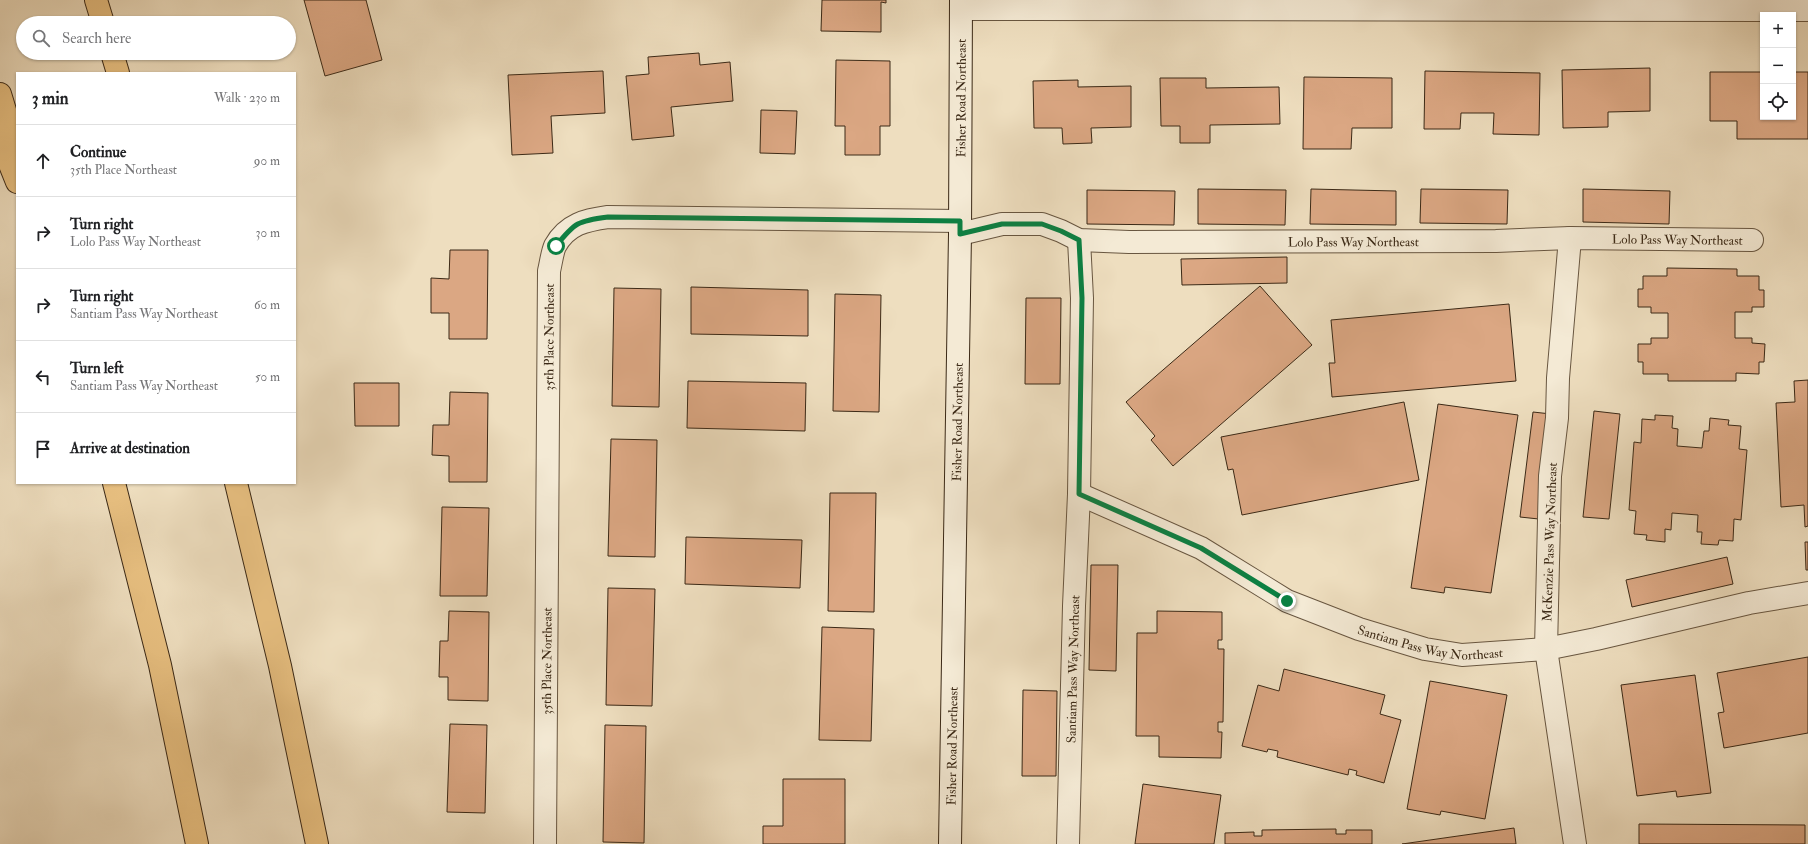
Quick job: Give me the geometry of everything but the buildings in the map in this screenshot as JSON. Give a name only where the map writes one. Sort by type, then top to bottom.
[{"type":"highway","points":[[96,0],[101,16]]},
{"type":"highway","points":[[114,60],[118,72]]},
{"type":"highway","points":[[0,94],[16,147]]},
{"type":"highway","points":[[0,140],[16,180]]},
{"type":"highway","points":[[114,484],[160,665],[197,844]]},
{"type":"highway","points":[[236,484],[280,666],[317,844]]},
{"type":"street","points":[[961,4],[1808,10]]},
{"type":"street","name":"Fisher Road Northeast","points":[[950,844],[960,227],[961,4]]},
{"type":"street","name":"35th Place Northeast","points":[[544,844],[549,271],[556,246],[569,229],[584,220],[608,217],[960,227]]},
{"type":"street","name":"Lolo Pass Way Northeast","points":[[960,227],[1002,224],[1042,224],[1079,240],[1162,242],[1488,241],[1570,238],[1752,240]]},
{"type":"street","name":"McKenzie Pass Way Northeast","points":[[1570,238],[1558,378],[1557,418],[1550,476],[1546,649],[1575,844]]},
{"type":"street","name":"Santiam Pass Way Northeast","points":[[1068,844],[1074,606],[1079,494],[1082,298],[1079,240]]},
{"type":"street","name":"Santiam Pass Way Northeast","points":[[1079,494],[1201,548],[1287,601],[1359,629],[1425,649],[1462,655],[1546,649],[1596,639],[1749,603],[1808,593]]},
{"type":"route","points":[[556,246],[569,229],[584,220],[608,217],[960,221],[960,234],[1002,224],[1042,224],[1061,231],[1079,240],[1082,281],[1079,494],[1201,548],[1287,601]]}]
